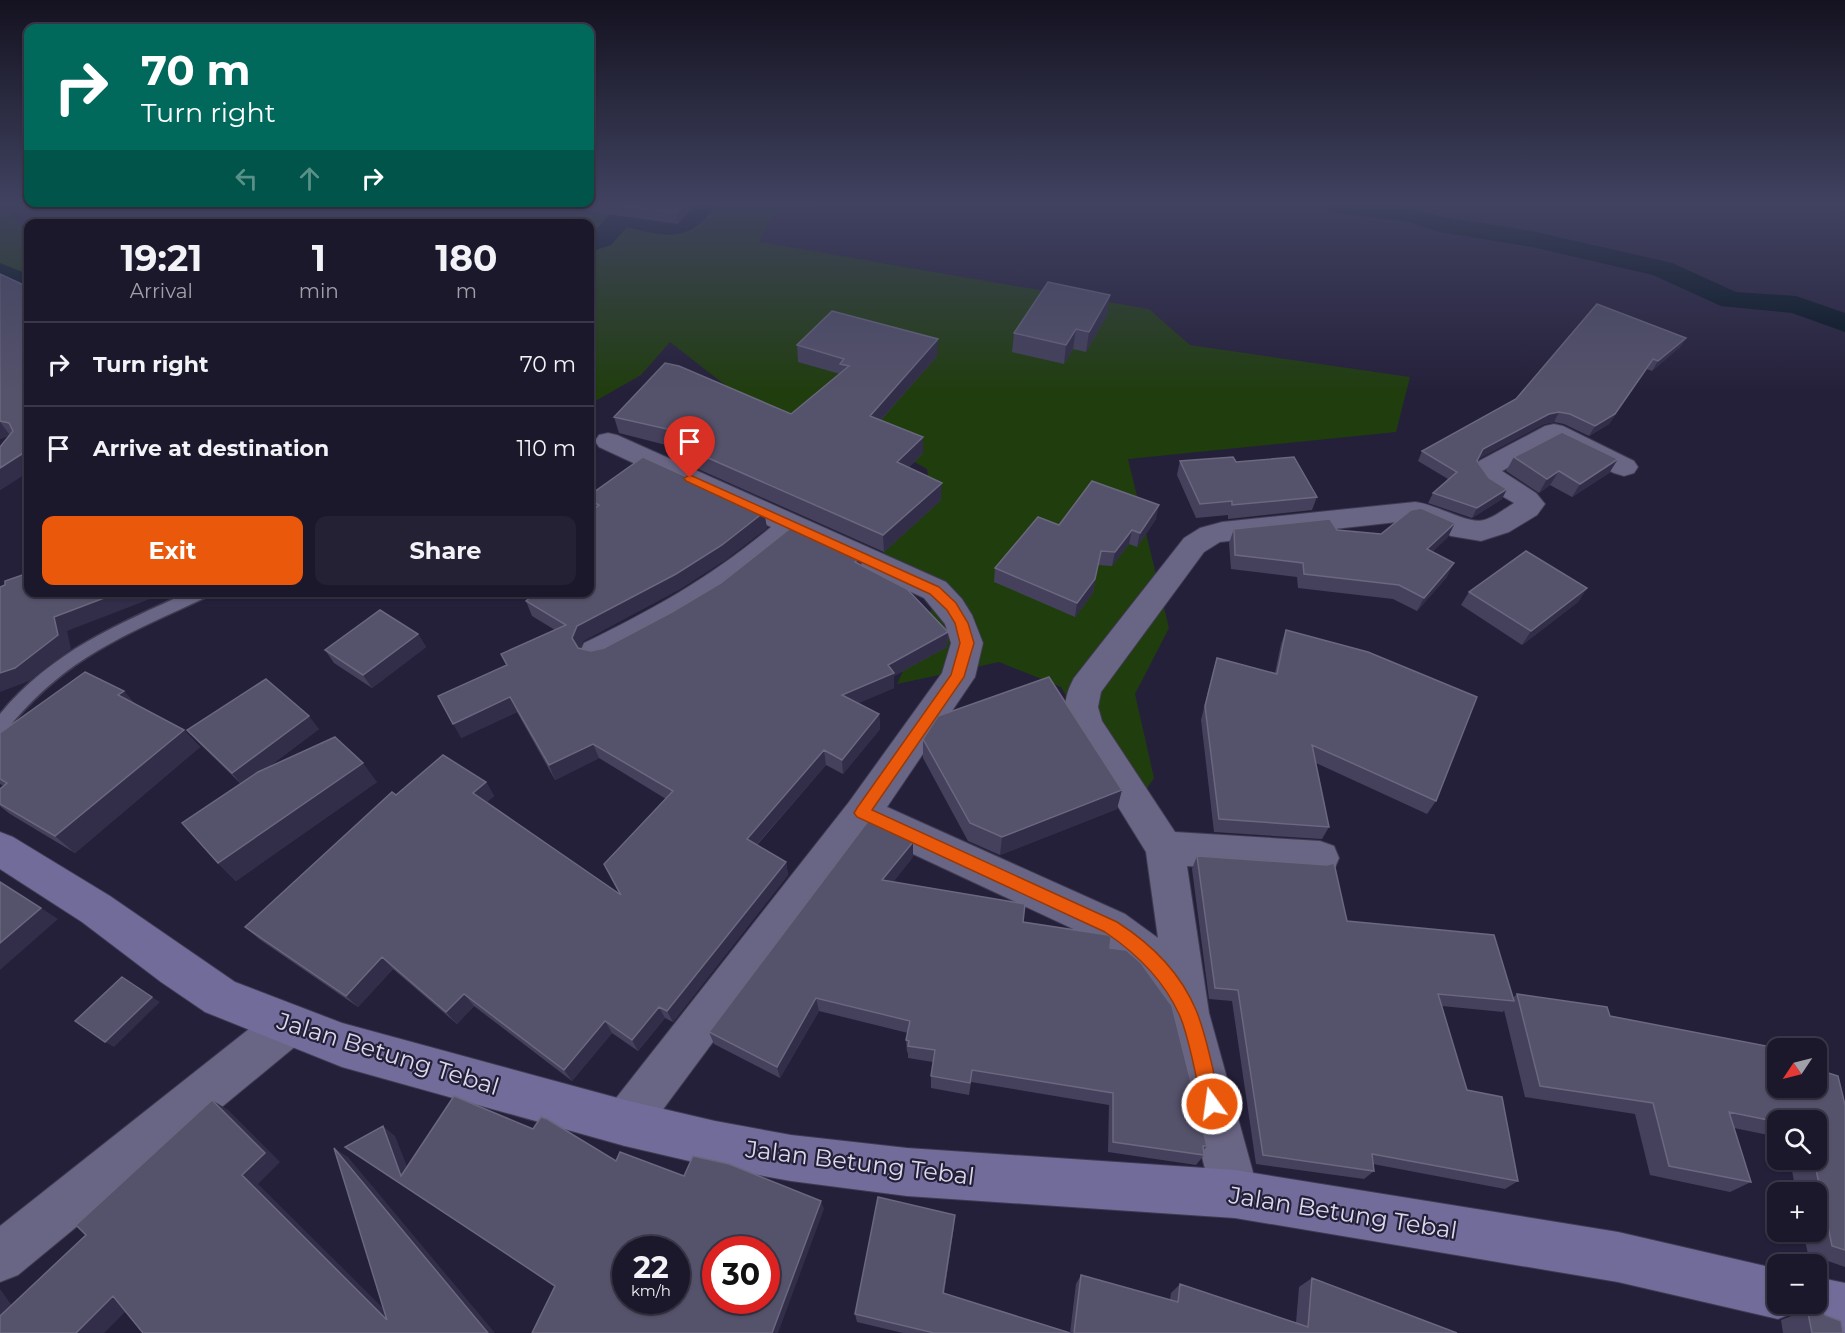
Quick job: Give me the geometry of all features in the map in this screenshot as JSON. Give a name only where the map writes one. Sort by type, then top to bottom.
[{"type":"street","points":[[1235,1194],[1188,1013],[1171,883],[1164,848],[1087,727],[1081,707],[1086,687],[1194,545],[1210,535],[1415,511],[1431,514],[1472,532],[1489,531],[1531,504],[1526,498],[1492,478],[1489,467],[1551,432],[1562,434],[1624,467]]},
{"type":"street","points":[[608,441],[935,590],[951,607],[961,623],[967,643],[957,677],[862,813],[625,1123]]},
{"type":"street","points":[[596,652],[705,593],[793,524]]},
{"type":"street","points":[[862,813],[1111,927],[1137,943],[1153,959],[1170,981],[1188,1013]]},
{"type":"street","points":[[1164,848],[1320,858]]},
{"type":"street","name":"Jalan Betung Tebal","points":[[0,849],[96,909],[176,968],[220,997],[288,1026],[392,1059],[625,1123],[715,1144],[791,1158],[907,1172],[1235,1194],[1618,1257],[1767,1291]]},
{"type":"street","points":[[0,1257],[288,1026]]},
{"type":"street","points":[[1827,1305],[1845,1309]]},
{"type":"lane","points":[[0,726],[32,690],[67,661],[99,642],[194,597]]},
{"type":"green space","points":[[0,267],[24,267],[24,292],[0,280]]},
{"type":"green space","points":[[594,267],[906,267],[1149,309],[1190,345],[1410,377],[1396,432],[1128,459],[1169,628],[1135,694],[1154,778],[1132,810],[1061,687],[999,662],[897,684],[937,597],[878,558],[932,501],[927,469],[881,443],[766,417],[670,342],[641,375],[594,402]]},
{"type":"building","points":[[0,274],[24,285],[24,453],[0,468],[0,447],[13,431],[9,423],[0,421]]},
{"type":"building","points":[[1048,282],[1110,295],[1089,332],[1076,329],[1066,345],[1014,333]]},
{"type":"building","points":[[1597,304],[1686,338],[1658,361],[1653,359],[1615,414],[1595,426],[1570,414],[1559,412],[1549,414],[1483,449],[1477,461],[1489,478],[1507,489],[1477,508],[1433,493],[1457,472],[1422,451],[1516,399]]},
{"type":"building","points":[[832,311],[938,339],[870,416],[923,437],[897,462],[942,483],[883,535],[665,439],[676,431],[614,417],[665,363],[679,366],[791,414],[849,366],[840,364],[844,359],[797,345]]},
{"type":"building","points":[[1562,432],[1618,459],[1580,484],[1559,471],[1547,479],[1514,457]]},
{"type":"building","points":[[643,457],[764,512],[722,545],[676,574],[577,626],[572,638],[578,648],[591,651],[604,648],[672,612],[721,583],[793,526],[861,557],[855,562],[907,589],[948,632],[888,665],[894,673],[842,695],[879,714],[842,760],[824,750],[747,839],[786,862],[667,1011],[659,1007],[632,1040],[605,1021],[564,1070],[464,994],[446,1012],[382,957],[346,996],[245,927],[392,792],[396,795],[443,755],[486,782],[473,793],[621,895],[604,864],[673,791],[593,744],[549,765],[510,697],[453,724],[438,696],[507,665],[501,654],[566,625],[526,601],[531,597],[594,597],[594,509],[599,505],[594,502],[594,492]]},
{"type":"building","points":[[1233,457],[1236,462],[1294,457],[1317,497],[1232,505],[1232,501],[1200,504],[1180,461]]},
{"type":"building","points":[[1092,481],[1159,505],[1140,533],[1132,530],[1115,552],[1101,551],[1095,579],[1077,603],[995,568],[1038,517],[1059,525]]},
{"type":"building","points":[[1421,508],[1455,523],[1427,549],[1454,563],[1424,598],[1399,585],[1304,574],[1303,563],[1235,555],[1234,529],[1330,519],[1337,530],[1381,534],[1411,510]]},
{"type":"building","points":[[1526,551],[1587,588],[1531,631],[1469,592]]},
{"type":"building","points":[[24,574],[24,597],[107,597],[54,617],[58,635],[15,668],[0,673],[0,587],[5,585],[5,581]]},
{"type":"building","points":[[380,610],[418,634],[363,675],[325,650]]},
{"type":"building","points":[[1286,630],[1368,652],[1477,697],[1436,801],[1312,745],[1329,827],[1219,819],[1205,706],[1217,658],[1277,674]]},
{"type":"building","points":[[85,672],[124,691],[118,695],[184,730],[55,836],[0,804],[0,789],[7,783],[0,779],[0,733]]},
{"type":"building","points":[[1049,677],[1122,790],[1002,837],[970,823],[923,739],[938,716]]},
{"type":"building","points":[[266,679],[309,716],[232,773],[187,730]]},
{"type":"building","points":[[335,737],[363,763],[218,863],[182,823],[258,772]]},
{"type":"building","points":[[868,821],[913,842],[882,880],[1025,904],[1023,922],[1108,935],[1111,937],[1110,948],[1126,950],[1141,963],[1172,1006],[1207,1146],[1203,1146],[1204,1155],[1113,1142],[1113,1093],[972,1070],[970,1083],[931,1076],[935,1050],[908,1046],[909,1041],[906,1040],[910,1021],[816,998],[777,1067],[709,1032]]},
{"type":"building","points":[[1197,856],[1327,865],[1334,863],[1347,921],[1494,935],[1514,1001],[1438,994],[1467,1090],[1502,1097],[1518,1181],[1372,1154],[1374,1171],[1263,1155],[1238,990],[1215,988]]},
{"type":"building","points":[[0,882],[41,908],[0,943]]},
{"type":"building","points":[[122,977],[152,997],[105,1042],[75,1021]]},
{"type":"building","points":[[1517,994],[1607,1007],[1610,1016],[1767,1046],[1767,1098],[1827,1098],[1827,1072],[1838,1076],[1845,1105],[1845,1250],[1832,1246],[1827,1222],[1827,1182],[1819,1182],[1816,1170],[1827,1170],[1827,1110],[1767,1110],[1767,1120],[1729,1112],[1751,1182],[1669,1166],[1653,1103],[1540,1086]]},
{"type":"building","points":[[454,1096],[533,1129],[541,1117],[547,1119],[616,1161],[620,1152],[684,1176],[693,1156],[729,1164],[821,1201],[780,1311],[780,1236],[702,1236],[702,1314],[779,1314],[772,1333],[532,1333],[555,1286],[345,1147],[383,1126],[401,1176]]},
{"type":"building","points":[[212,1100],[265,1153],[242,1175],[387,1320],[334,1148],[488,1333],[143,1333],[113,1296],[76,1333],[0,1333],[0,1316],[86,1235],[76,1225]]},
{"type":"building","points":[[878,1197],[955,1215],[943,1293],[1070,1333],[934,1333],[855,1314]]},
{"type":"building","points":[[1081,1275],[1178,1302],[1180,1284],[1308,1327],[1312,1278],[1457,1333],[1074,1333]]},
{"type":"building","points":[[1808,1314],[1825,1314],[1841,1321],[1843,1333],[1812,1333]]},
{"type":"waterway","points":[[1654,267],[1731,300],[1796,305],[1845,323]]},
{"type":"waterway","points":[[0,271],[13,278],[10,300],[24,301]]},
{"type":"route","points":[[690,478],[935,590],[951,607],[961,623],[967,643],[957,677],[862,813],[1111,927],[1137,943],[1170,981],[1188,1013],[1212,1104]]}]
